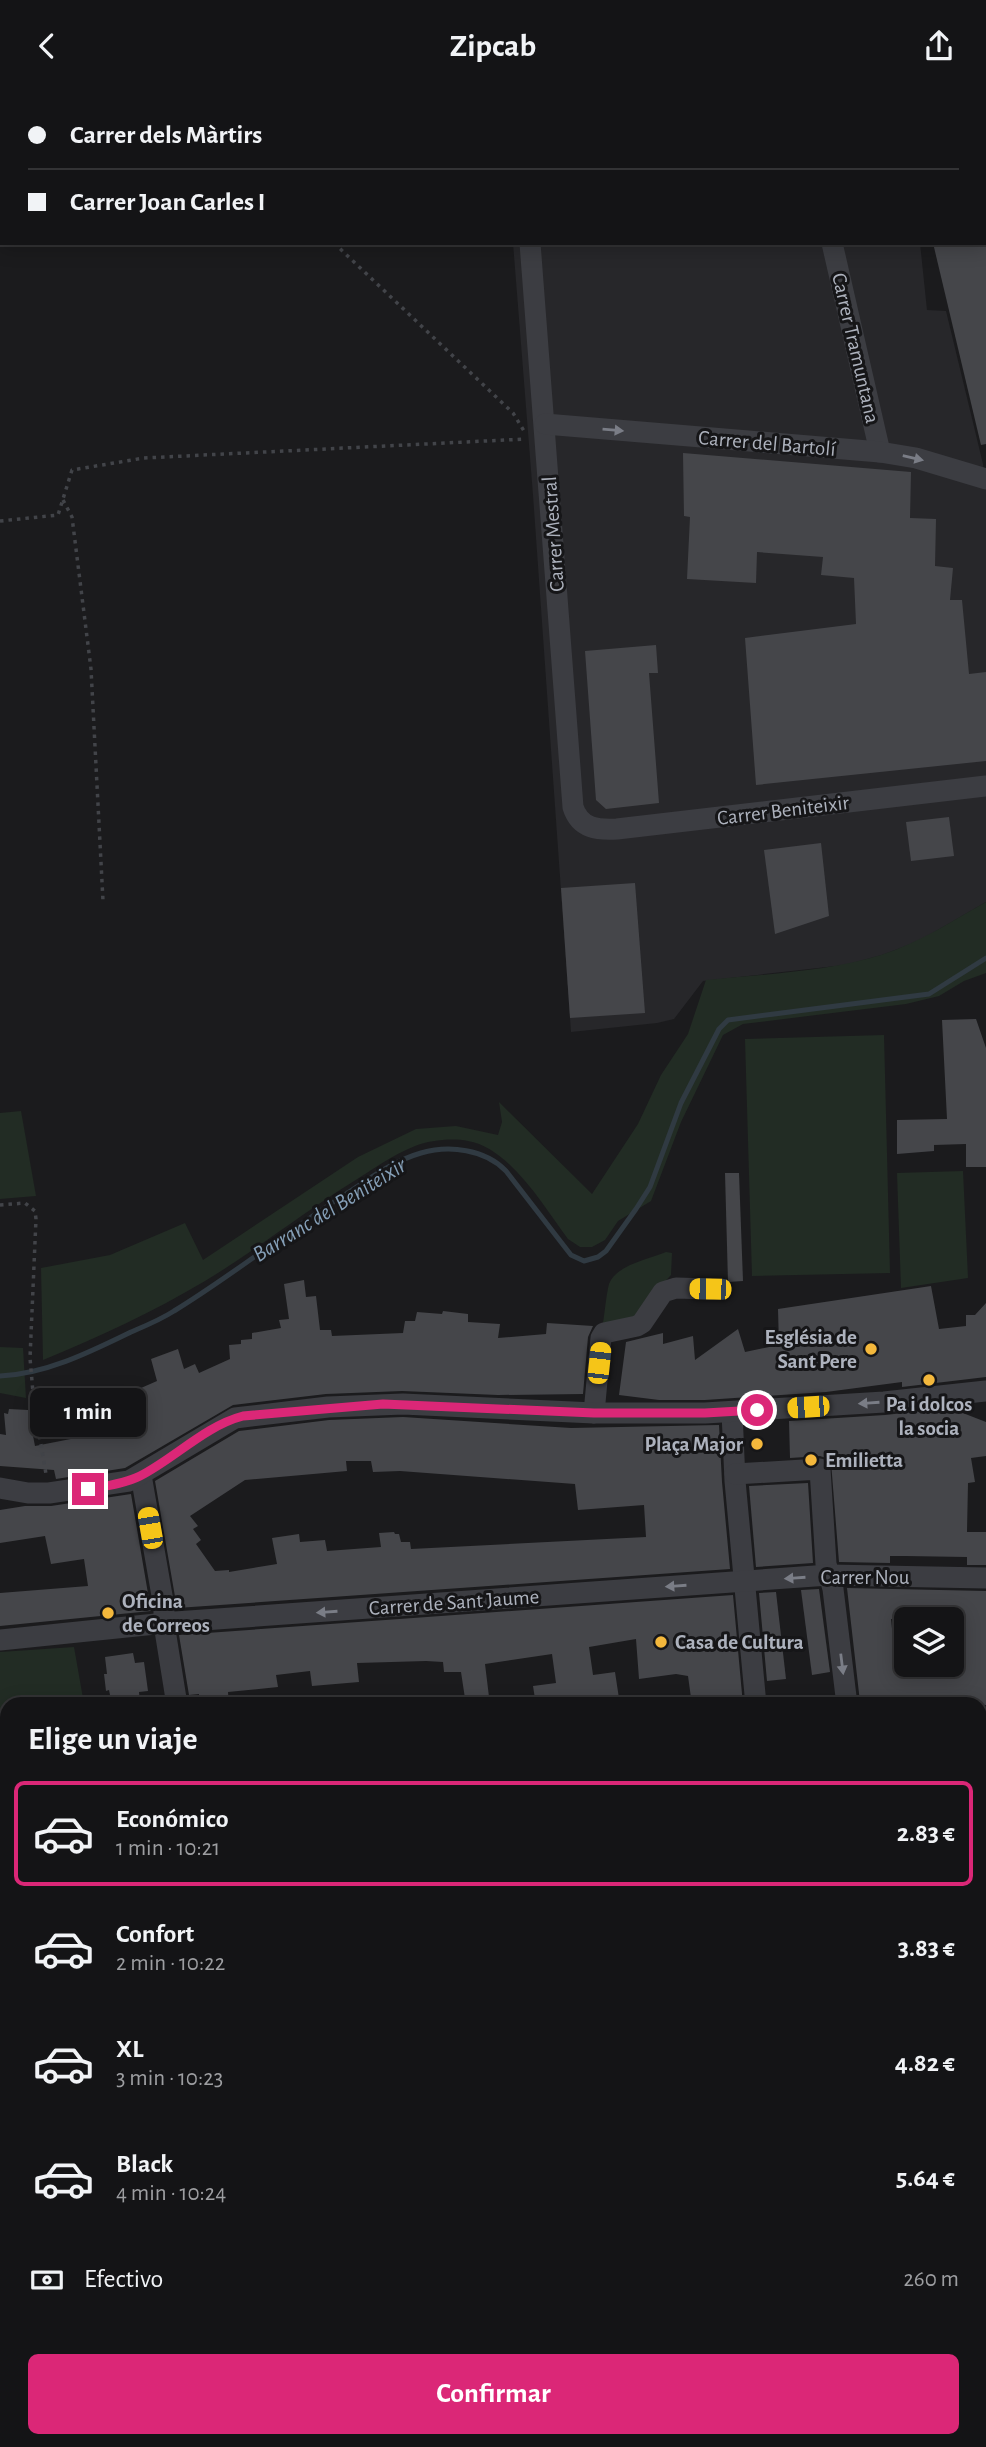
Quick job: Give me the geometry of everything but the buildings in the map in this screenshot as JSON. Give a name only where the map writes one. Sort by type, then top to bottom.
[{"type":"street","name":"Carrer Mestral","points":[[530,245],[573,807],[581,822]]},
{"type":"street","name":"Carrer Tramuntana","points":[[832,245],[880,452]]},
{"type":"street","name":"Carrer del Bartolí","points":[[545,424],[880,452],[916,458],[986,478]]},
{"type":"street","name":"Carrer Beniteixir","points":[[581,822],[601,830],[617,829],[986,786]]},
{"type":"street","points":[[594,1413],[601,1338],[604,1333],[637,1327],[663,1292],[676,1288],[710,1289]]},
{"type":"street","points":[[0,1500],[112,1485],[141,1475],[208,1432],[243,1416],[383,1404],[594,1413],[705,1413],[910,1400],[986,1391]]},
{"type":"street","points":[[732,1412],[735,1477],[755,1697]]},
{"type":"street","points":[[735,1477],[820,1469],[826,1564],[846,1697]]},
{"type":"street","points":[[141,1475],[164,1607],[164,1624],[176,1697]]},
{"type":"street","points":[[0,1488],[39,1493]]},
{"type":"street","name":"Carrer Nou","points":[[744,1582],[829,1575],[986,1578]]},
{"type":"street","name":"Carrer de Sant Jaume","points":[[0,1640],[164,1624],[744,1582]]},
{"type":"path","points":[[0,521],[58,515],[72,470],[144,458],[529,439],[513,413],[336,245]]},
{"type":"path","points":[[63,500],[72,517],[90,669],[103,901]]},
{"type":"path","points":[[0,1205],[25,1203],[35,1211],[30,1358],[39,1493]]},
{"type":"shaded area","points":[[513,245],[920,245],[927,310],[946,311],[983,464],[986,489],[986,902],[919,941],[882,955],[845,965],[703,981],[674,1019],[571,1032]]},
{"type":"shaded area","points":[[986,902],[986,973],[964,981],[939,996],[906,1004],[743,1024],[723,1035],[681,1122],[651,1201],[618,1221],[605,1240],[592,1247],[580,1247],[568,1239],[525,1181],[498,1155],[468,1141],[428,1142],[382,1163],[224,1269],[185,1292],[43,1360],[41,1268],[110,1255],[185,1223],[203,1260],[358,1157],[416,1129],[456,1126],[498,1135],[502,1122],[499,1102],[592,1194],[638,1124],[661,1075],[688,1034],[706,980],[816,969],[860,961],[922,938]]},
{"type":"shaded area","points":[[884,1035],[890,1273],[752,1276],[745,1039]]},
{"type":"shaded area","points":[[21,1111],[36,1196],[0,1199],[0,1113]]},
{"type":"shaded area","points":[[963,1171],[968,1278],[901,1288],[897,1173]]},
{"type":"shaded area","points":[[666,1252],[672,1253],[671,1275],[657,1290],[639,1319],[603,1323],[609,1284],[613,1277],[626,1267]]},
{"type":"shaded area","points":[[0,1347],[23,1348],[26,1398],[0,1393]]},
{"type":"shaded area","points":[[74,1647],[83,1697],[0,1697],[0,1652]]},
{"type":"waterway","name":"Barranc del Beniteixir","points":[[0,1376],[34,1371],[67,1361],[163,1317],[372,1177],[421,1153],[455,1149],[488,1158],[506,1171],[571,1255],[584,1261],[598,1257],[606,1251],[650,1187],[681,1103],[719,1029],[728,1020],[929,994],[986,958]]},
{"type":"place","name":"Església de Sant Pere","points":[[871,1349]]},
{"type":"place","name":"Pa i dolcos la socia","points":[[929,1380]]},
{"type":"place","name":"Plaça Major","points":[[757,1444]]},
{"type":"place","name":"Emilietta","points":[[811,1460]]},
{"type":"place","name":"Oficina de Correos","points":[[108,1613]]},
{"type":"place","name":"Casa de Cultura","points":[[661,1642]]},
{"type":"route","points":[[88,1489],[129,1481],[208,1432],[243,1416],[383,1404],[594,1413],[757,1410]]}]
